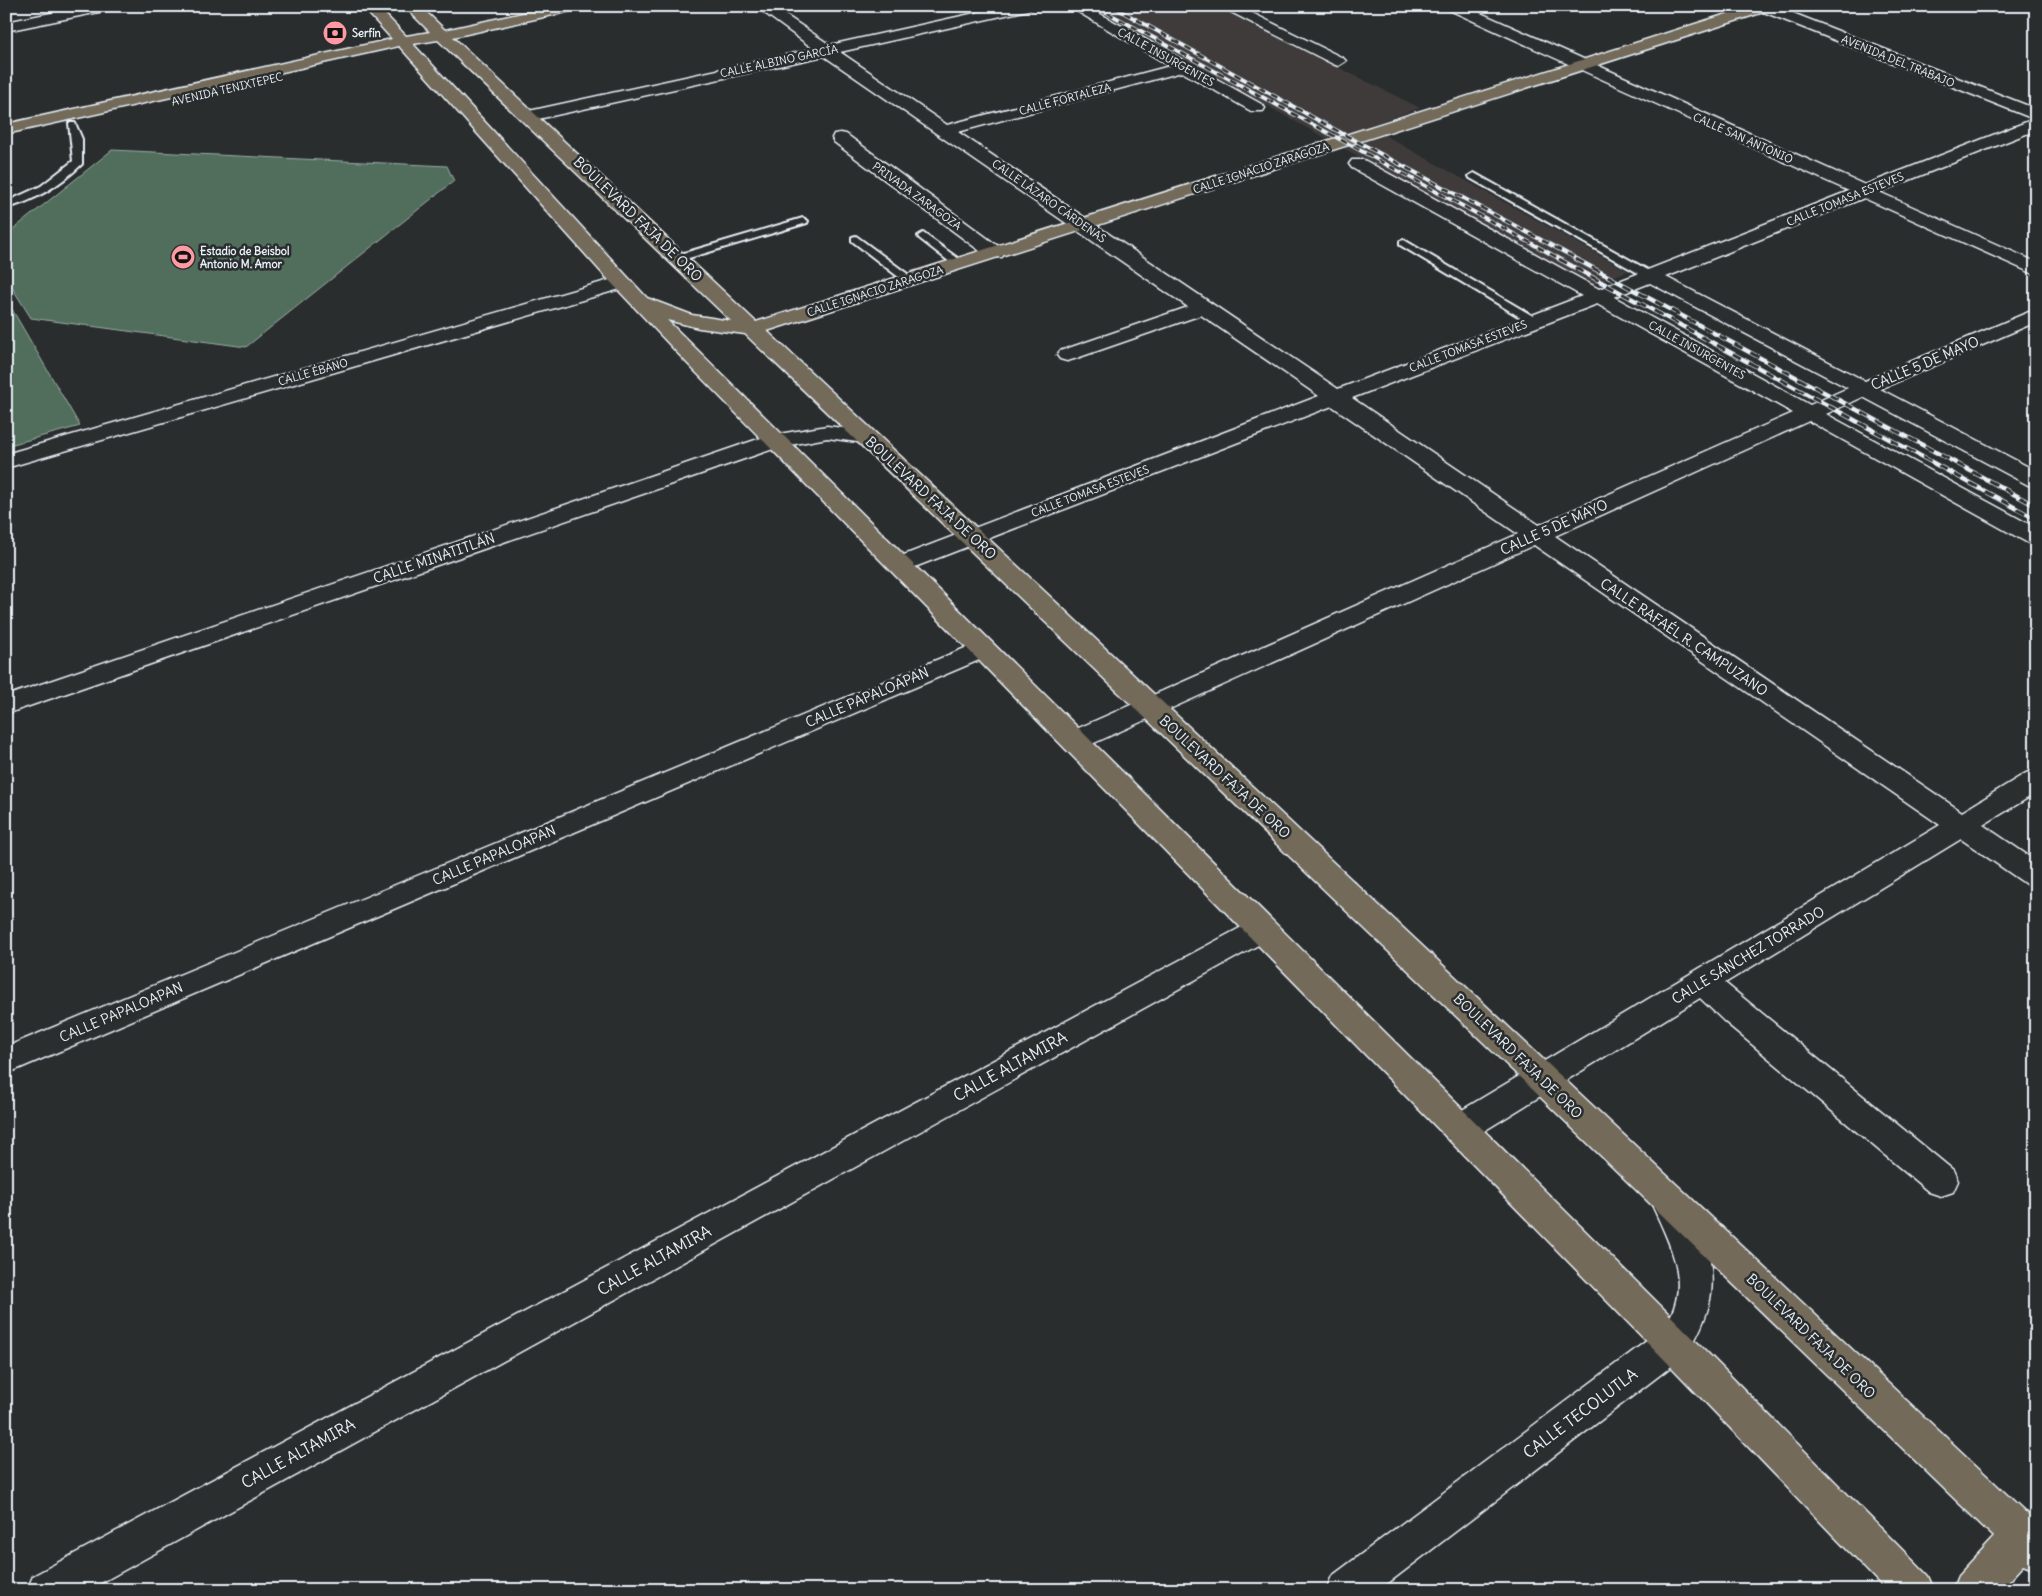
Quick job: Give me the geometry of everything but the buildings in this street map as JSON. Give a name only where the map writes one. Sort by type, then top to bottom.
[{"type":"main road","points":[[369,6],[406,44],[620,284],[1673,1344],[1914,1590]]},
{"type":"main road","name":"BOULEVARD FAJA DE ORO","points":[[411,6],[1543,1078],[2029,1544]]},
{"type":"main road","name":"AVENIDA TENIXTEPEC","points":[[6,139],[28,129],[406,44],[445,38],[576,6]]},
{"type":"main road","name":"CALLE IGNACIO ZARAGOZA","points":[[754,329],[1765,7]]},
{"type":"main road","name":"AVENIDA TENIXTEPEC","points":[[6,128],[28,129],[72,124],[406,44]]},
{"type":"main road","points":[[620,284],[643,302],[670,316],[709,326],[754,329]]},
{"type":"main road","points":[[1972,1590],[2029,1544]]},
{"type":"street","points":[[6,27],[109,6]]},
{"type":"street","name":"CALLE LÁZARO CÁRDENAS","points":[[762,6],[946,130],[1333,398]]},
{"type":"street","name":"CALLE ALBINO GARCÍA","points":[[529,116],[1028,6]]},
{"type":"street","name":"CALLE INSURGENTES","points":[[1075,6],[1257,108]]},
{"type":"street","points":[[1226,6],[1338,61]]},
{"type":"street","name":"CALLE SAN ANTONIO","points":[[1452,6],[2036,269]]},
{"type":"street","name":"AVENIDA DEL TRABAJO","points":[[1765,7],[2036,115]]},
{"type":"street","name":"CALLE FORTALEZA","points":[[946,130],[1184,67]]},
{"type":"street","name":"CALLE TOMASA ESTEVES","points":[[898,565],[1651,276],[2036,124]]},
{"type":"street","name":"PRIVADA ZARAGOZA","points":[[840,138],[995,253]]},
{"type":"street","name":"CALLE INSURGENTES","points":[[1358,164],[2036,538]]},
{"type":"street","points":[[1651,276],[2036,480]]},
{"type":"street","name":"CALLE ÉBANO","points":[[6,461],[620,284]]},
{"type":"street","points":[[1067,355],[1203,308]]},
{"type":"street","name":"CALLE 5 DE MAYO","points":[[1074,741],[1864,389],[2036,315]]},
{"type":"street","name":"CALLE RAFAÉL R. CAMPUZANO","points":[[1333,398],[2036,876]]},
{"type":"street","name":"CALLE MINATITLÁN","points":[[6,705],[775,441],[827,432],[865,437]]},
{"type":"street","name":"CALLE PAPALOAPAN","points":[[6,1061],[982,649]]},
{"type":"street","name":"CALLE SÁNCHEZ TORRADO","points":[[1459,1129],[1963,826],[2036,780]]},
{"type":"street","name":"CALLE ALTAMIRA","points":[[47,1590],[1261,930]]},
{"type":"street","points":[[1703,982],[1735,1012],[1941,1182]]},
{"type":"street","name":"CALLE TECOLUTLA","points":[[1346,1590],[1673,1344],[1687,1320],[1695,1294],[1694,1265],[1686,1236],[1676,1216],[1652,1183]]},
{"type":"lane","points":[[6,205],[24,200],[69,171],[78,162],[77,139],[72,124]]},
{"type":"lane","points":[[1474,176],[1651,276]]},
{"type":"lane","points":[[678,258],[803,221]]},
{"type":"lane","points":[[922,236],[959,264]]},
{"type":"lane","points":[[856,239],[908,280]]},
{"type":"lane","points":[[1404,243],[1534,321]]},
{"type":"shaded area","points":[[1087,6],[1215,6],[1420,108],[1368,126],[1628,271],[1591,285]]},
{"type":"green space","name":"Estadio de Beisbol Antonio M. Amor","points":[[112,150],[447,166],[454,181],[246,347],[31,318],[6,278],[6,235]]},
{"type":"green space","points":[[6,299],[80,426],[6,446]]},
{"type":"railway","points":[[1095,6],[1562,260]]},
{"type":"railway","points":[[1112,6],[1332,128],[1579,260]]},
{"type":"railway","points":[[1559,259],[2036,519]]},
{"type":"railway","points":[[1576,259],[2036,506]]},
{"type":"place","name":"Serfín","points":[[335,33]]},
{"type":"place","name":"Estadio de Beisbol Antonio M. Amor","points":[[183,257]]}]
